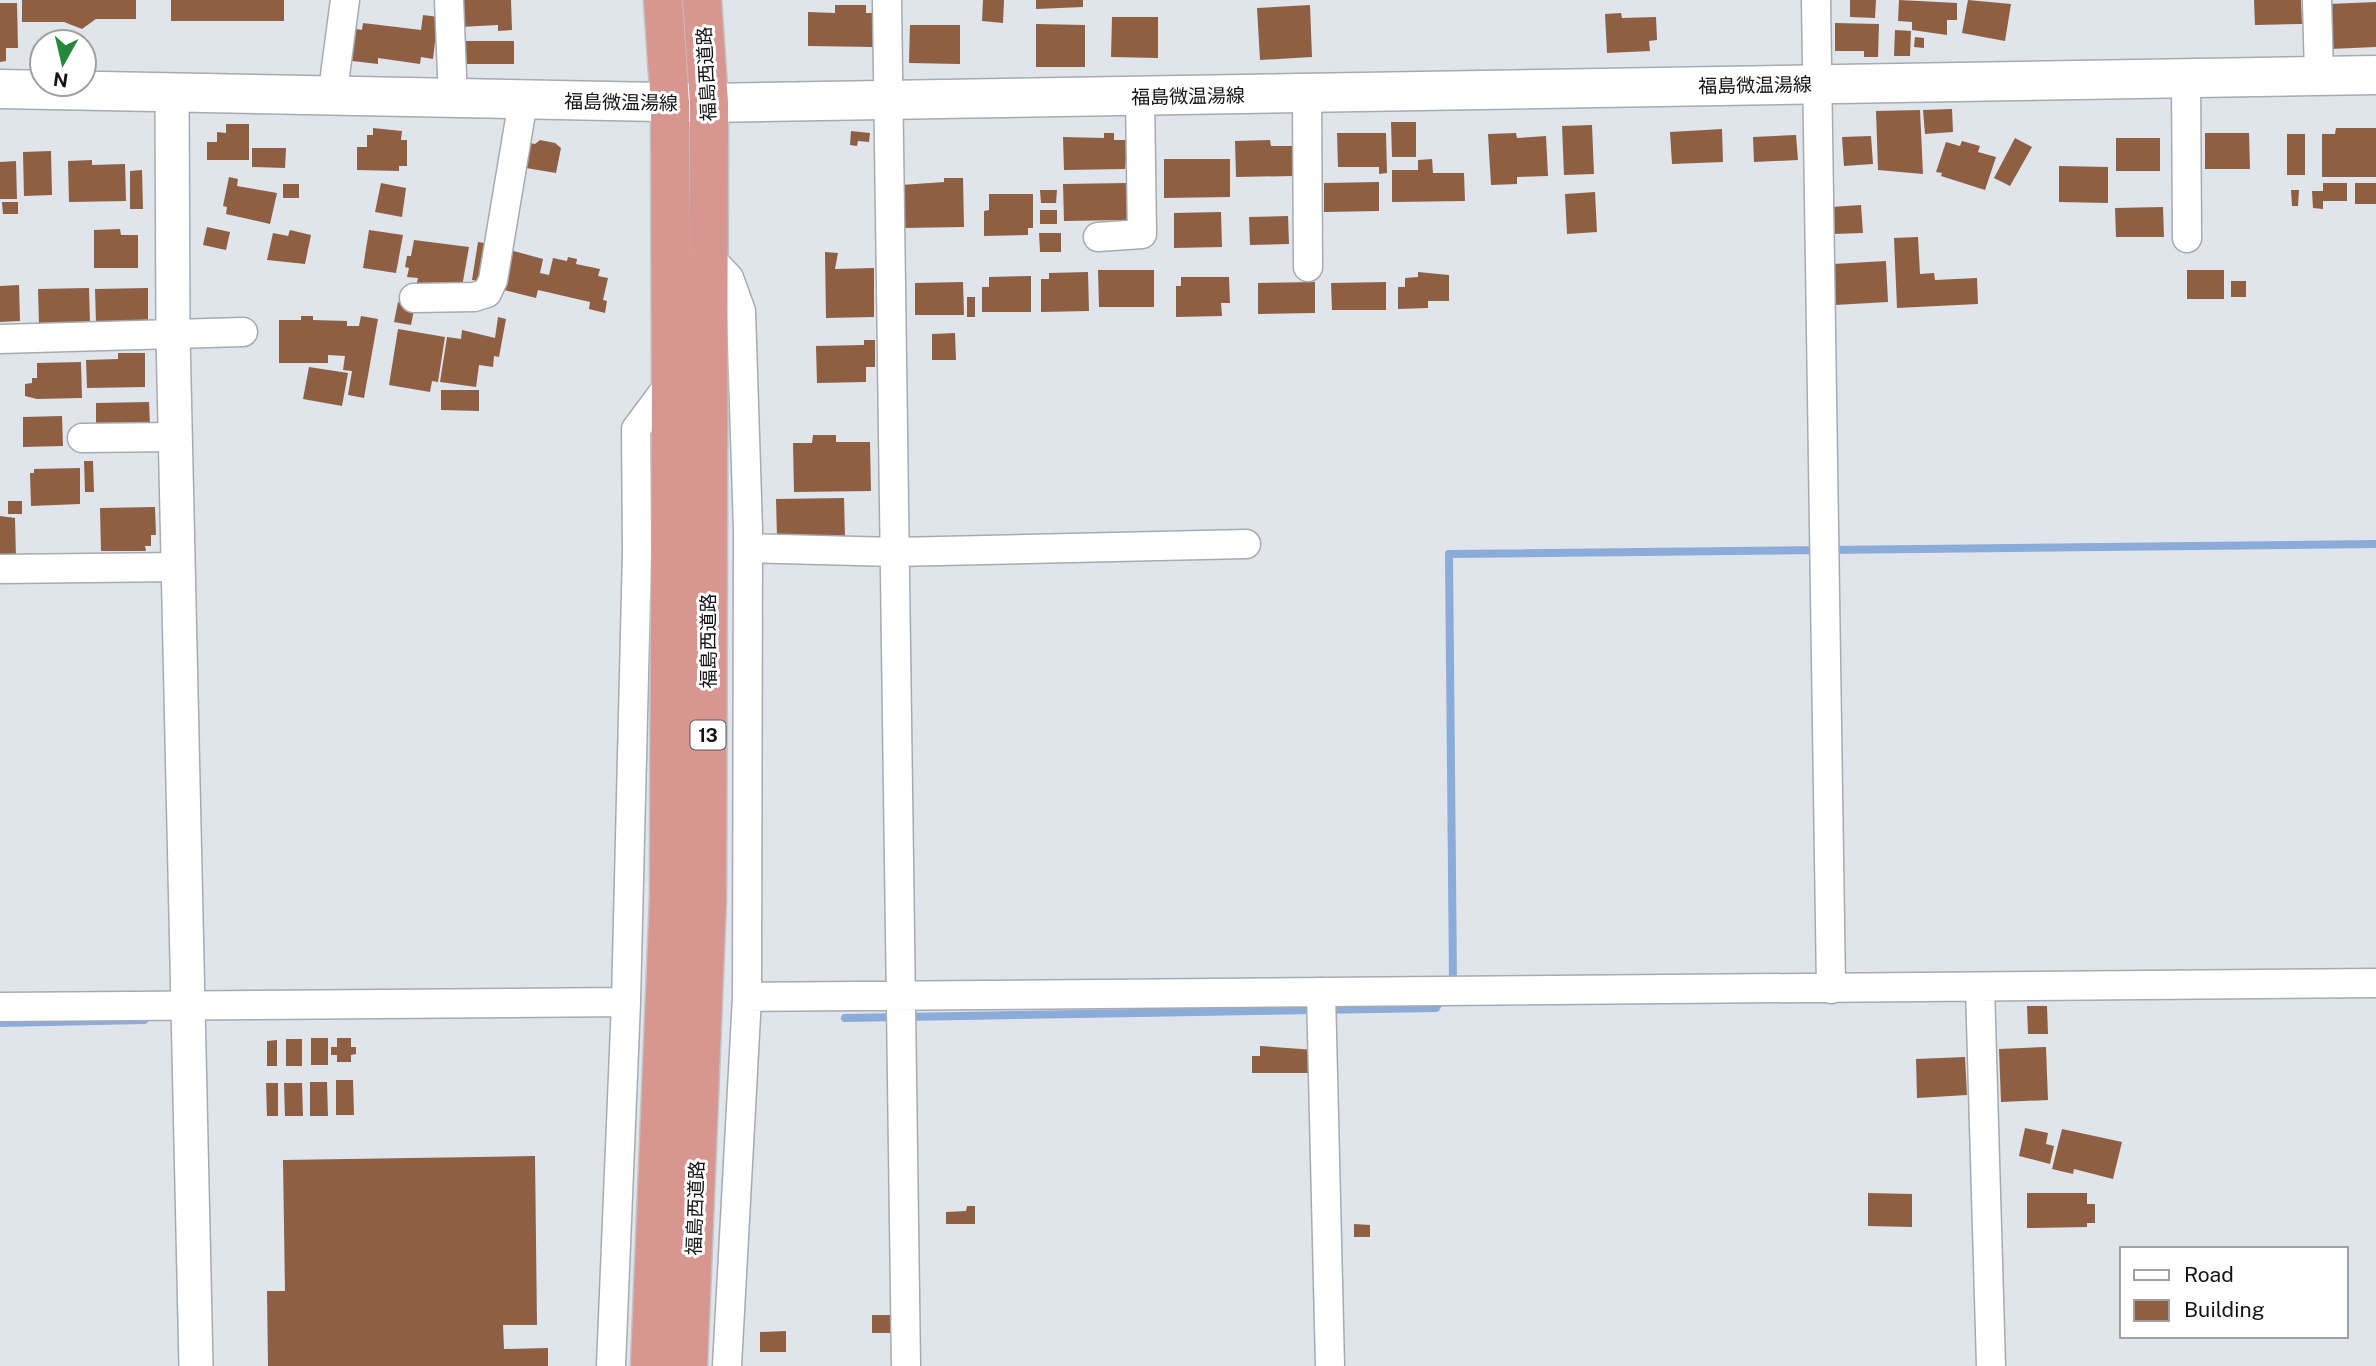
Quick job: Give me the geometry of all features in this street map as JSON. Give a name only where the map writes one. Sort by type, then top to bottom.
[{"type":"highway","name":"福島西道路","points":[[650,1366],[669,898],[670,103],[663,0]]},
{"type":"highway","name":"福島西道路","points":[[688,1366],[707,899],[709,103],[702,0]]},
{"type":"main road","name":"福島微温湯線","points":[[0,89],[332,98],[709,103],[2376,75]]},
{"type":"street","points":[[332,98],[345,0]]},
{"type":"street","points":[[449,0],[453,99]]},
{"type":"street","points":[[887,0],[906,1366]]},
{"type":"street","points":[[1816,0],[1831,989]]},
{"type":"street","points":[[2317,0],[2319,76]]},
{"type":"street","points":[[2186,77],[2188,238]]},
{"type":"street","points":[[172,93],[173,334],[191,1005],[196,1366]]},
{"type":"street","points":[[1307,94],[1308,267]]},
{"type":"street","points":[[1098,237],[1142,234],[1140,97]]},
{"type":"street","points":[[414,298],[474,297],[487,293],[493,280],[523,101]]},
{"type":"street","points":[[709,257],[729,278],[741,311],[748,548],[747,997],[727,1366]]},
{"type":"street","points":[[0,339],[243,332]]},
{"type":"street","points":[[611,1366],[626,1002],[637,552],[636,429],[671,382]]},
{"type":"street","points":[[82,439],[176,437]]},
{"type":"street","points":[[748,548],[895,552],[1247,544]]},
{"type":"street","points":[[0,569],[180,567]]},
{"type":"street","points":[[747,997],[2376,983]]},
{"type":"street","points":[[1980,987],[1991,1366]]},
{"type":"street","points":[[1321,992],[1330,1366]]},
{"type":"street","points":[[0,1007],[626,1002]]},
{"type":"building","points":[[22,0],[136,0],[136,19],[96,19],[83,28],[64,22],[22,22]]},
{"type":"building","points":[[171,0],[284,0],[284,21],[171,21]]},
{"type":"building","points":[[458,0],[511,0],[512,30],[498,31],[498,25],[460,27]]},
{"type":"building","points":[[983,0],[1004,0],[1003,23],[982,21]]},
{"type":"building","points":[[1036,0],[1083,0],[1083,7],[1036,9]]},
{"type":"building","points":[[1850,0],[1876,0],[1875,18],[1850,17]]},
{"type":"building","points":[[1899,0],[1957,3],[1957,20],[1947,20],[1947,35],[1912,30],[1912,22],[1898,21]]},
{"type":"building","points":[[1968,0],[2011,4],[2005,41],[1962,33]]},
{"type":"building","points":[[2254,0],[2301,0],[2302,24],[2255,25]]},
{"type":"building","points":[[2376,2],[2376,47],[2330,49],[2329,4]]},
{"type":"building","points":[[0,3],[17,3],[18,48],[6,48],[6,61],[0,62]]},
{"type":"building","points":[[835,5],[866,5],[866,13],[874,13],[873,47],[808,46],[808,12],[835,13]]},
{"type":"building","points":[[1310,5],[1312,57],[1260,60],[1257,8]]},
{"type":"building","points":[[1621,13],[1622,18],[1656,17],[1657,40],[1649,41],[1650,51],[1607,53],[1605,14]]},
{"type":"building","points":[[423,15],[438,17],[433,59],[421,57],[420,64],[378,58],[378,64],[352,61],[356,29],[362,30],[363,23],[421,30]]},
{"type":"building","points":[[1112,17],[1158,17],[1158,58],[1111,57]]},
{"type":"building","points":[[1835,23],[1879,24],[1878,57],[1864,57],[1864,51],[1835,51]]},
{"type":"building","points":[[1036,24],[1085,25],[1085,67],[1036,67]]},
{"type":"building","points":[[910,25],[960,25],[960,64],[909,63]]},
{"type":"building","points":[[1895,30],[1911,31],[1910,56],[1894,56]]},
{"type":"building","points":[[1915,37],[1924,38],[1924,48],[1914,47]]},
{"type":"building","points":[[466,41],[514,41],[514,64],[466,64]]},
{"type":"building","points":[[1952,109],[1953,132],[1925,134],[1923,110]]},
{"type":"building","points":[[1920,110],[1923,174],[1878,170],[1876,111]]},
{"type":"building","points":[[1391,122],[1416,122],[1416,157],[1392,157]]},
{"type":"building","points":[[226,124],[249,124],[249,160],[207,160],[207,142],[217,142],[217,132],[226,133]]},
{"type":"building","points":[[1592,125],[1594,174],[1564,175],[1562,126]]},
{"type":"building","points":[[373,128],[402,131],[401,140],[407,140],[407,166],[399,166],[399,171],[357,170],[357,147],[367,147],[367,135],[373,135]]},
{"type":"building","points":[[2336,128],[2376,128],[2376,177],[2322,177],[2322,134],[2335,134]]},
{"type":"building","points":[[1722,129],[1723,162],[1672,164],[1670,132]]},
{"type":"building","points":[[851,131],[870,133],[869,142],[858,141],[857,146],[850,145]]},
{"type":"building","points":[[1104,133],[1114,133],[1114,140],[1128,140],[1125,169],[1064,170],[1063,137],[1104,138]]},
{"type":"building","points":[[1337,133],[1386,133],[1387,173],[1379,174],[1379,167],[1338,167]]},
{"type":"building","points":[[1516,133],[1517,138],[1546,136],[1548,176],[1517,177],[1517,184],[1491,185],[1488,134]]},
{"type":"building","points":[[2205,133],[2249,133],[2250,169],[2205,169]]},
{"type":"building","points":[[2287,134],[2305,134],[2305,175],[2287,175]]},
{"type":"building","points":[[1796,135],[1798,160],[1754,162],[1753,137]]},
{"type":"building","points":[[1871,136],[1873,164],[1844,166],[1842,137]]},
{"type":"building","points":[[2015,138],[2032,147],[2010,186],[1994,178]]},
{"type":"building","points":[[2116,138],[2160,138],[2160,171],[2116,171]]},
{"type":"building","points":[[540,140],[555,143],[561,148],[556,173],[520,167],[524,142],[535,144]]},
{"type":"building","points":[[1270,140],[1271,146],[1293,146],[1293,176],[1236,177],[1235,141]]},
{"type":"building","points":[[1962,141],[1980,146],[1978,152],[1996,157],[1985,190],[1936,172],[1946,142],[1960,146]]},
{"type":"building","points":[[252,148],[286,148],[285,168],[252,167]]},
{"type":"building","points":[[51,151],[52,195],[24,196],[23,152]]},
{"type":"building","points":[[1164,159],[1230,159],[1230,197],[1164,198]]},
{"type":"building","points":[[1432,159],[1433,173],[1464,173],[1465,201],[1392,202],[1392,170],[1418,170],[1418,160]]},
{"type":"building","points":[[92,160],[92,165],[125,164],[126,201],[69,202],[68,161]]},
{"type":"building","points":[[16,161],[17,199],[0,199],[0,162]]},
{"type":"building","points":[[2059,166],[2108,167],[2108,203],[2059,202]]},
{"type":"building","points":[[142,170],[143,209],[130,209],[130,171]]},
{"type":"building","points":[[229,177],[238,179],[237,186],[277,193],[270,224],[226,214],[227,207],[223,206]]},
{"type":"building","points":[[944,178],[963,178],[964,227],[902,228],[901,185],[944,182]]},
{"type":"building","points":[[1379,182],[1379,211],[1324,212],[1324,183]]},
{"type":"building","points":[[381,183],[406,188],[402,217],[375,212]]},
{"type":"building","points":[[1127,183],[1127,220],[1064,221],[1063,184]]},
{"type":"building","points":[[2323,183],[2347,183],[2347,201],[2323,201],[2323,209],[2313,208],[2312,191],[2323,191]]},
{"type":"building","points":[[2355,183],[2376,183],[2376,204],[2355,204]]},
{"type":"building","points":[[283,184],[299,184],[299,198],[283,198]]},
{"type":"building","points":[[1040,190],[1057,190],[1056,203],[1041,203]]},
{"type":"building","points":[[2291,190],[2299,190],[2298,206],[2292,206]]},
{"type":"building","points":[[1595,192],[1597,232],[1567,234],[1565,194]]},
{"type":"building","points":[[989,194],[1033,194],[1033,228],[1028,228],[1028,235],[984,236],[984,211],[989,210]]},
{"type":"building","points":[[2,202],[18,202],[18,214],[3,214]]},
{"type":"building","points":[[1861,205],[1863,233],[1833,234],[1831,207]]},
{"type":"building","points":[[2163,207],[2164,237],[2116,237],[2115,208]]},
{"type":"building","points":[[1040,210],[1057,210],[1057,224],[1040,224]]},
{"type":"building","points":[[1221,212],[1222,247],[1174,248],[1174,213]]},
{"type":"building","points":[[1288,216],[1289,244],[1250,245],[1249,217]]},
{"type":"building","points":[[207,227],[230,232],[226,250],[203,245]]},
{"type":"building","points":[[120,229],[121,235],[138,235],[138,268],[94,268],[94,230]]},
{"type":"building","points":[[290,230],[311,235],[305,264],[267,260],[273,233],[288,236]]},
{"type":"building","points":[[369,230],[403,235],[396,273],[363,268]]},
{"type":"building","points":[[1039,233],[1061,233],[1061,252],[1040,252]]},
{"type":"building","points":[[1918,237],[1920,274],[1934,273],[1935,280],[1977,278],[1978,304],[1897,308],[1894,238]]},
{"type":"building","points":[[414,240],[469,247],[462,287],[416,287],[418,278],[407,277],[409,268],[405,267],[407,256],[411,256]]},
{"type":"building","points":[[478,242],[491,244],[485,282],[472,280]]},
{"type":"building","points":[[510,250],[543,259],[540,273],[549,275],[553,258],[567,261],[568,257],[577,259],[576,264],[600,269],[598,276],[608,278],[603,300],[607,301],[605,313],[589,309],[590,302],[538,290],[536,298],[500,289]]},
{"type":"building","points":[[825,252],[838,253],[835,269],[874,268],[874,317],[826,318]]},
{"type":"building","points":[[1886,261],[1888,302],[1835,305],[1833,264]]},
{"type":"building","points":[[1098,270],[1154,270],[1154,307],[1099,307]]},
{"type":"building","points":[[2187,270],[2224,270],[2224,299],[2187,299]]},
{"type":"building","points":[[1088,272],[1089,311],[1041,312],[1041,279],[1049,279],[1049,273]]},
{"type":"building","points":[[1418,272],[1449,275],[1449,301],[1428,301],[1428,308],[1398,309],[1398,287],[1405,287],[1405,278],[1418,277]]},
{"type":"building","points":[[1031,276],[1031,312],[982,312],[982,287],[989,287],[989,277]]},
{"type":"building","points":[[1181,277],[1229,277],[1230,303],[1221,303],[1222,316],[1176,317],[1176,286],[1181,286]]},
{"type":"building","points":[[2231,281],[2246,281],[2246,297],[2231,297]]},
{"type":"building","points":[[963,282],[964,315],[915,315],[915,283]]},
{"type":"building","points":[[1315,282],[1315,313],[1258,314],[1258,283]]},
{"type":"building","points":[[1386,282],[1386,310],[1332,310],[1331,283]]},
{"type":"building","points":[[19,285],[20,321],[0,322],[0,286]]},
{"type":"building","points":[[89,288],[90,324],[39,325],[38,289]]},
{"type":"building","points":[[148,288],[148,322],[96,323],[95,289]]},
{"type":"building","points":[[967,297],[975,297],[975,317],[967,317]]},
{"type":"building","points":[[398,302],[415,305],[411,325],[394,322]]},
{"type":"building","points":[[301,316],[313,316],[313,320],[347,321],[347,326],[359,326],[361,316],[378,319],[364,398],[348,395],[352,371],[343,370],[345,356],[328,355],[328,363],[279,363],[279,320],[301,320]]},
{"type":"building","points":[[498,317],[506,319],[499,357],[494,356],[493,367],[479,365],[476,387],[440,382],[447,337],[461,339],[462,330],[495,338]]},
{"type":"building","points":[[398,329],[445,337],[438,382],[432,381],[430,392],[389,385]]},
{"type":"building","points":[[955,333],[956,360],[932,360],[932,334]]},
{"type":"building","points":[[864,340],[875,340],[875,367],[866,367],[866,382],[817,383],[816,346],[864,345]]},
{"type":"building","points":[[118,353],[145,353],[145,387],[87,388],[86,360],[118,359]]},
{"type":"building","points":[[81,362],[82,398],[37,399],[25,396],[25,384],[32,383],[32,378],[37,378],[37,363]]},
{"type":"building","points":[[309,367],[348,373],[342,406],[303,399]]},
{"type":"building","points":[[441,390],[479,390],[479,411],[441,410]]},
{"type":"building","points":[[149,402],[150,424],[96,425],[96,403]]},
{"type":"building","points":[[62,416],[63,446],[23,447],[23,417]]},
{"type":"building","points":[[813,435],[836,435],[836,442],[870,442],[871,491],[794,492],[793,443],[812,443]]},
{"type":"building","points":[[84,461],[93,461],[94,492],[85,492]]},
{"type":"building","points":[[80,468],[80,504],[31,506],[30,473],[34,473],[34,469]]},
{"type":"building","points":[[844,498],[845,537],[777,538],[776,499]]},
{"type":"building","points":[[8,501],[22,501],[22,514],[8,514]]},
{"type":"building","points":[[155,507],[156,535],[151,535],[151,546],[145,546],[146,551],[101,551],[100,508]]},
{"type":"building","points":[[0,516],[15,518],[16,559],[0,560]]},
{"type":"building","points":[[2027,1006],[2047,1006],[2048,1034],[2028,1034]]},
{"type":"building","points":[[311,1038],[328,1038],[328,1065],[311,1065]]},
{"type":"building","points":[[337,1038],[351,1038],[351,1047],[356,1047],[356,1054],[351,1055],[351,1062],[337,1062],[337,1055],[331,1055],[331,1047],[337,1047]]},
{"type":"building","points":[[286,1039],[302,1039],[302,1066],[286,1066]]},
{"type":"building","points":[[277,1040],[277,1066],[267,1066],[267,1041]]},
{"type":"building","points":[[1260,1046],[1315,1050],[1315,1073],[1252,1073],[1252,1056],[1260,1056]]},
{"type":"building","points":[[2046,1047],[2048,1100],[2001,1102],[1999,1049]]},
{"type":"building","points":[[1965,1057],[1967,1095],[1917,1098],[1916,1059]]},
{"type":"building","points":[[336,1080],[353,1080],[354,1115],[336,1115]]},
{"type":"building","points":[[310,1082],[327,1082],[328,1116],[310,1116]]},
{"type":"building","points":[[266,1083],[278,1083],[278,1116],[267,1116]]},
{"type":"building","points":[[284,1083],[302,1083],[303,1116],[285,1116]]},
{"type":"building","points":[[2025,1128],[2048,1133],[2046,1144],[2054,1146],[2050,1164],[2019,1156]]},
{"type":"building","points":[[2062,1129],[2122,1142],[2113,1179],[2074,1169],[2073,1174],[2052,1169]]},
{"type":"building","points":[[535,1156],[537,1325],[503,1325],[504,1349],[548,1348],[548,1366],[268,1366],[267,1291],[285,1291],[283,1160]]},
{"type":"building","points":[[1868,1193],[1912,1194],[1912,1227],[1868,1226]]},
{"type":"building","points":[[2027,1193],[2087,1193],[2087,1204],[2095,1204],[2095,1223],[2087,1223],[2087,1227],[2027,1228]]},
{"type":"building","points":[[967,1206],[975,1206],[975,1224],[946,1224],[946,1212],[966,1211]]},
{"type":"building","points":[[1354,1224],[1370,1225],[1370,1237],[1354,1237]]},
{"type":"building","points":[[872,1315],[892,1315],[892,1333],[872,1333]]},
{"type":"building","points":[[786,1331],[786,1352],[760,1352],[760,1332]]},
{"type":"waterway","points":[[1450,985],[1453,981],[1449,554],[2376,544]]},
{"type":"waterway","points":[[845,1018],[1436,1008],[1443,996]]},
{"type":"waterway","points":[[0,1023],[144,1020]]}]
